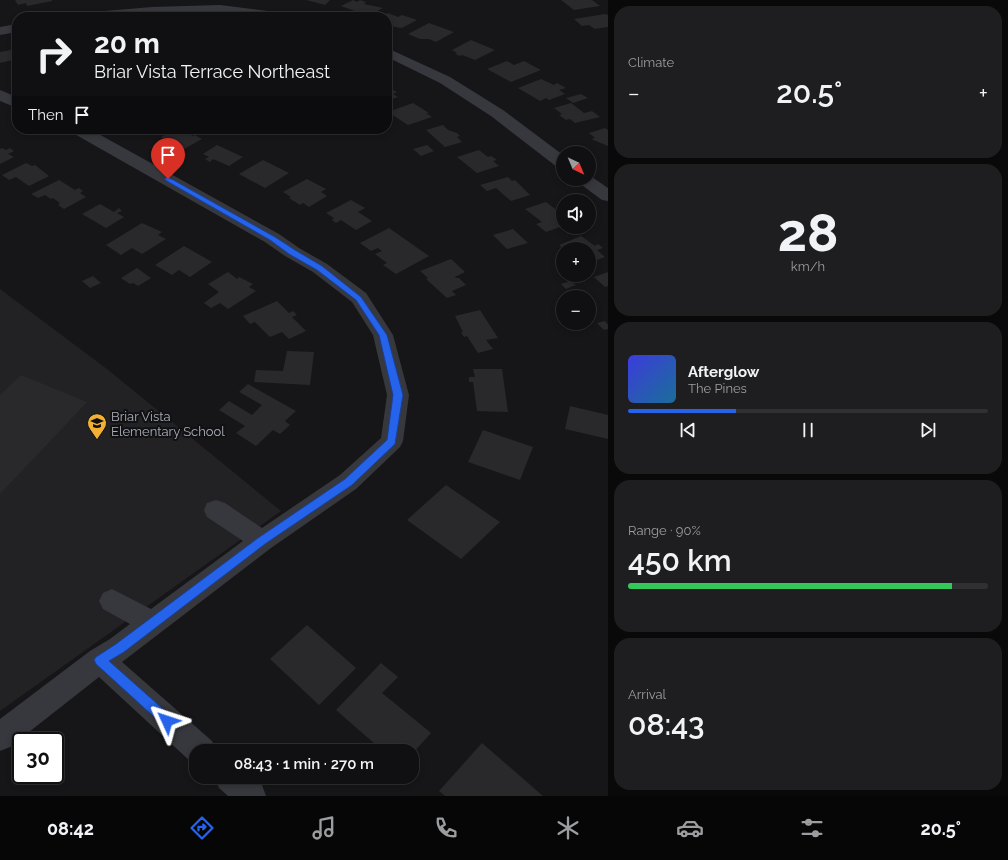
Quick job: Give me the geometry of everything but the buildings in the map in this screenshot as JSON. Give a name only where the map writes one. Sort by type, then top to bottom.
[{"type":"street","points":[[140,12],[220,9],[244,12]]},
{"type":"street","points":[[0,31],[12,29]]},
{"type":"street","points":[[392,54],[445,80],[497,113],[556,158]]},
{"type":"street","points":[[0,95],[12,101]]},
{"type":"street","points":[[0,737],[100,660],[120,648],[262,541],[348,482],[392,441],[398,395],[383,335],[359,298],[320,268],[265,234],[89,134]]},
{"type":"street","points":[[594,186],[608,196]]},
{"type":"street","points":[[216,510],[262,541]]},
{"type":"street","points":[[112,601],[153,623]]},
{"type":"street","points":[[100,660],[193,744]]},
{"type":"street","points":[[238,784],[251,796]]},
{"type":"shaded area","name":"Briar Vista Elementary School","points":[[0,289],[107,369],[281,511],[0,711]]},
{"type":"place","name":"Briar Vista Elementary School","points":[[97,440]]},
{"type":"route","points":[[167,721],[100,660],[120,648],[262,541],[348,482],[392,441],[398,395],[383,335],[359,298],[320,268],[292,252],[272,238],[168,179]]}]
